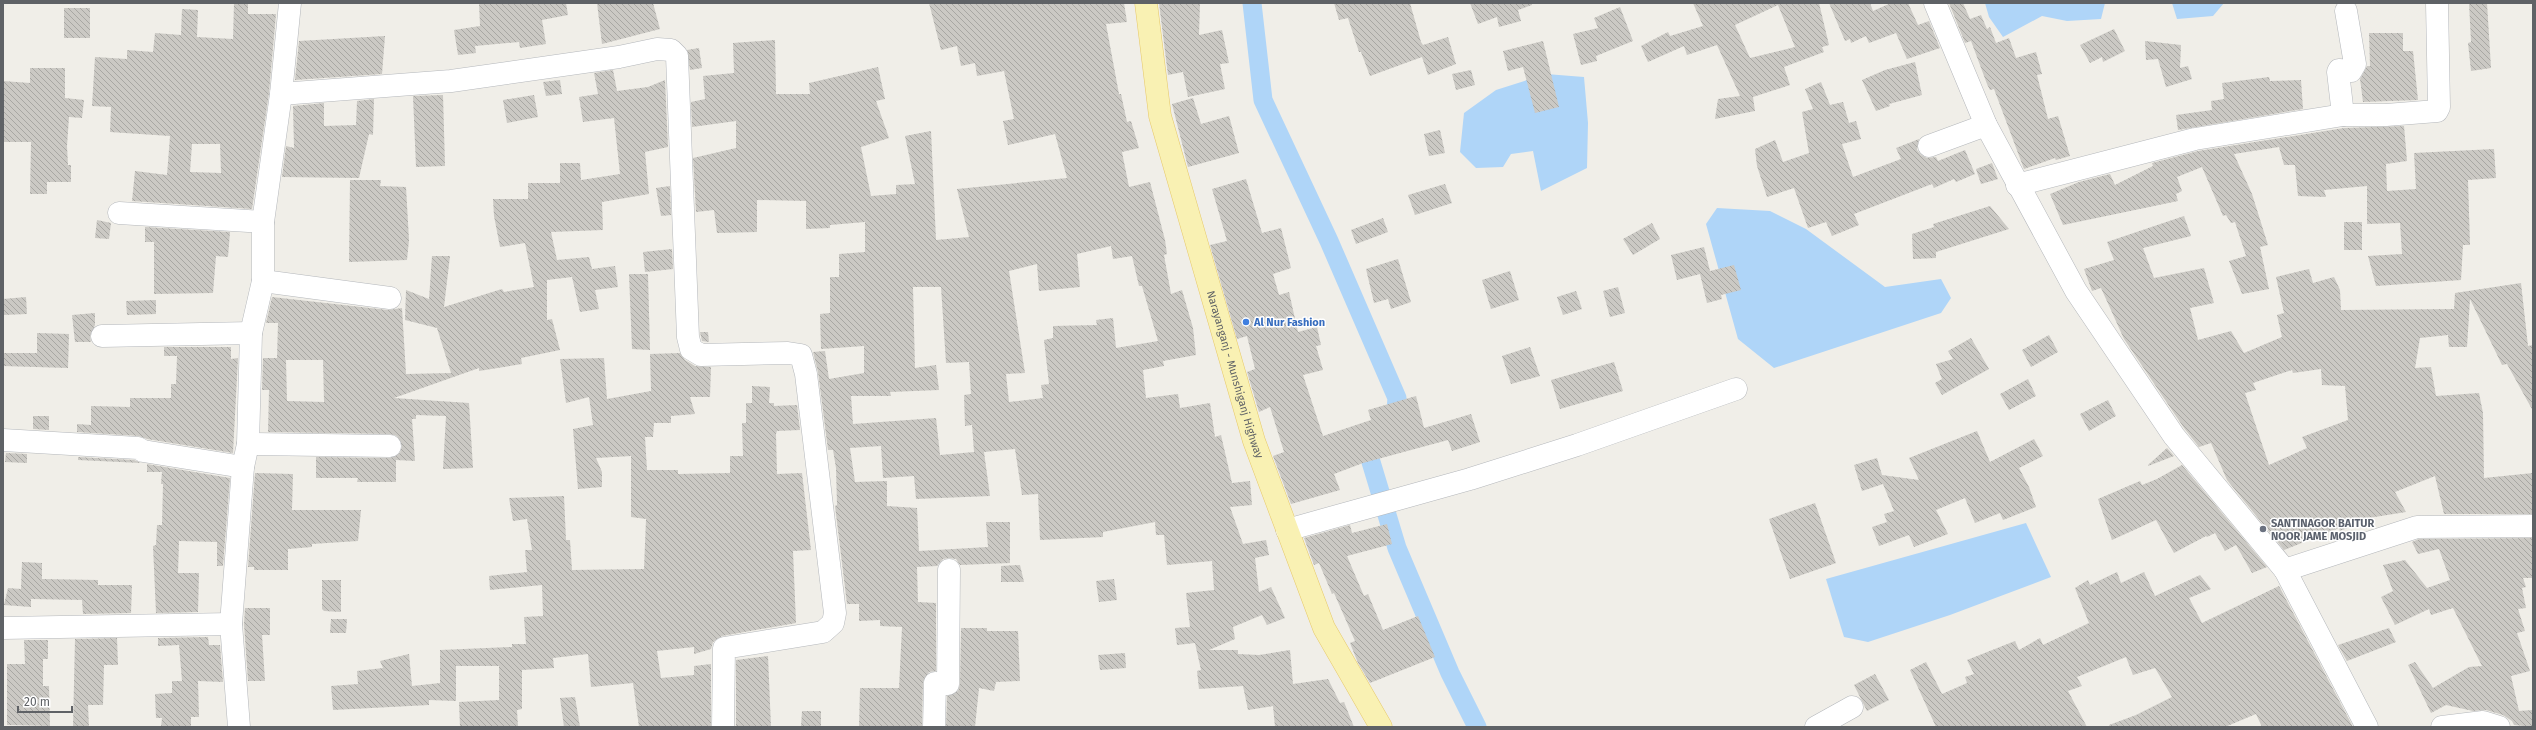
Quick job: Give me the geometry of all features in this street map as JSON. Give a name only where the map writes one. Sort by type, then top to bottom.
[{"type":"main road","name":"Narayanganj - Munshiganj Highway","points":[[1146,3],[1160,116],[1254,441],[1324,628],[1381,727]]},
{"type":"street","points":[[239,727],[231,624],[243,467],[248,444],[251,333],[263,282],[263,222],[281,94],[290,3]]},
{"type":"street","points":[[1935,3],[1986,125],[2017,185],[2076,291],[2174,436],[2285,570],[2368,727]]},
{"type":"street","points":[[2017,185],[2195,139],[2343,115],[2386,115],[2437,111],[2439,107],[2437,3]]},
{"type":"street","points":[[2343,115],[2338,72],[2339,70],[2351,71],[2355,64],[2346,11]]},
{"type":"street","points":[[281,94],[451,81],[619,57],[657,49],[671,50],[677,56],[687,306],[691,350],[701,355],[788,353],[801,355],[806,374],[834,613],[833,623],[823,632],[724,648],[723,727]]},
{"type":"street","points":[[1930,146],[1986,125]]},
{"type":"street","points":[[119,213],[263,222]]},
{"type":"street","points":[[263,282],[390,298]]},
{"type":"street","points":[[102,336],[251,333]]},
{"type":"street","points":[[1287,530],[1412,495],[1577,445],[1736,389]]},
{"type":"street","points":[[3,440],[138,448],[143,451],[243,467]]},
{"type":"street","points":[[248,444],[390,446]]},
{"type":"street","points":[[2285,570],[2417,527],[2533,526]]},
{"type":"street","points":[[934,727],[935,683],[948,684],[949,570]]},
{"type":"street","points":[[3,628],[231,624]]},
{"type":"street","points":[[1816,727],[1852,707]]},
{"type":"street","points":[[2442,727],[2483,722],[2499,727]]},
{"type":"water","points":[[1985,3],[2105,3],[2101,19],[2067,21],[2042,16],[2003,37],[1989,17]]},
{"type":"water","points":[[2172,3],[2224,3],[2213,16],[2177,19]]},
{"type":"water","points":[[1546,74],[1584,77],[1588,123],[1587,168],[1541,191],[1533,151],[1511,154],[1503,167],[1476,168],[1460,152],[1464,113],[1496,90]]},
{"type":"water","points":[[1717,208],[1770,211],[1806,229],[1885,287],[1941,279],[1951,298],[1941,313],[1774,368],[1738,339],[1706,224]]},
{"type":"water","points":[[2026,523],[2051,577],[1950,615],[1868,642],[1844,637],[1826,579]]},
{"type":"building","points":[[234,3],[248,3],[248,14],[276,14],[269,93],[252,209],[132,201],[135,171],[167,175],[170,136],[110,132],[111,107],[92,106],[95,57],[127,59],[127,50],[153,52],[155,33],[181,35],[182,9],[198,10],[197,37],[233,39]],"holes":[[[192,144],[220,144],[221,173],[190,172]]]},
{"type":"building","points":[[479,3],[566,3],[568,15],[542,20],[546,44],[520,48],[519,42],[475,46],[476,53],[458,55],[454,30],[480,26]]},
{"type":"building","points":[[597,3],[653,3],[660,29],[602,44]]},
{"type":"building","points":[[929,3],[1124,3],[1127,22],[1106,24],[1119,94],[1121,94],[1127,122],[1131,121],[1139,148],[1122,152],[1129,187],[1150,182],[1165,240],[1167,254],[1164,255],[1171,294],[1182,290],[1193,328],[1196,355],[1163,361],[1164,366],[1143,370],[1146,398],[1178,394],[1180,408],[1210,403],[1215,437],[1221,435],[1232,483],[1250,481],[1252,505],[1230,507],[1243,544],[1266,540],[1269,555],[1255,558],[1259,592],[1271,587],[1285,618],[1267,625],[1262,615],[1233,627],[1235,639],[1209,650],[1238,650],[1238,654],[1259,655],[1290,650],[1293,684],[1328,679],[1340,703],[1344,702],[1354,727],[1275,727],[1273,706],[1248,710],[1243,686],[1199,689],[1197,671],[1201,670],[1195,643],[1177,645],[1175,628],[1190,627],[1186,593],[1214,590],[1212,561],[1167,565],[1164,535],[1156,535],[1155,522],[1103,532],[1103,537],[1040,540],[1038,494],[1022,495],[1015,449],[984,452],[990,496],[916,499],[914,476],[883,478],[881,446],[850,448],[855,482],[887,481],[887,506],[917,508],[919,551],[988,547],[986,522],[1010,522],[1010,563],[960,565],[956,559],[949,558],[943,559],[937,566],[917,567],[918,602],[936,603],[936,671],[929,672],[923,682],[922,727],[859,727],[860,688],[899,688],[902,627],[880,626],[880,620],[859,621],[859,604],[847,604],[835,506],[837,505],[836,468],[833,450],[828,450],[818,372],[813,352],[825,351],[829,379],[864,373],[864,346],[821,349],[820,314],[830,313],[830,277],[839,277],[839,254],[865,252],[865,222],[830,225],[830,228],[806,229],[806,201],[757,200],[757,232],[717,233],[714,210],[696,212],[693,158],[736,148],[736,121],[692,127],[691,102],[705,99],[703,76],[734,73],[733,43],[775,40],[776,94],[810,94],[809,83],[878,67],[885,99],[876,101],[889,138],[861,147],[871,196],[896,194],[896,185],[915,184],[905,136],[931,131],[936,240],[969,237],[957,189],[1067,178],[1055,134],[1008,145],[1003,121],[1014,119],[1004,71],[977,76],[975,63],[961,66],[957,46],[941,50]],"holes":[[[1111,246],[1113,259],[1132,256],[1139,286],[1142,286],[1158,341],[1116,348],[1113,318],[1096,320],[1097,325],[1053,326],[1053,338],[1044,340],[1049,384],[1041,385],[1043,398],[1009,402],[1006,374],[1025,373],[1009,271],[1037,264],[1039,291],[1080,287],[1077,254]],[[913,287],[941,287],[946,363],[969,362],[971,394],[964,395],[965,426],[972,425],[974,452],[940,455],[936,418],[853,424],[851,396],[891,396],[890,392],[939,390],[936,365],[915,368]]]},
{"type":"building","points":[[1159,3],[1200,3],[1199,35],[1222,30],[1229,63],[1220,64],[1225,89],[1188,97],[1183,72],[1168,75]]},
{"type":"building","points":[[1334,3],[1410,3],[1423,45],[1448,37],[1456,64],[1428,75],[1422,57],[1370,76],[1361,52],[1359,52],[1348,18],[1339,20]]},
{"type":"building","points":[[1470,3],[1532,3],[1532,5],[1518,10],[1521,21],[1499,27],[1497,17],[1478,24]]},
{"type":"building","points":[[1693,3],[1819,3],[1829,45],[1822,47],[1824,52],[1784,67],[1790,85],[1753,97],[1755,111],[1715,119],[1718,99],[1740,96],[1717,45],[1687,55],[1684,46],[1648,62],[1641,46],[1668,32],[1670,36],[1703,26]],"holes":[[[1778,5],[1795,47],[1750,58],[1735,25]]]},
{"type":"building","points":[[1829,3],[1870,3],[1873,11],[1891,3],[1908,3],[1918,25],[1929,21],[1940,48],[1907,59],[1896,33],[1869,43],[1866,36],[1851,43],[1850,39],[1845,41]]},
{"type":"building","points":[[1949,3],[1963,3],[1970,19],[1981,15],[1987,29],[1990,27],[1996,43],[2009,38],[2016,58],[2036,52],[2042,74],[2037,75],[2048,119],[2058,116],[2070,156],[2056,160],[2055,158],[2024,169],[1994,89],[1990,90],[1987,84],[1971,41],[1965,43]]},
{"type":"building","points":[[2469,3],[2487,3],[2491,68],[2471,71],[2468,43],[2471,42]]},
{"type":"building","points":[[1620,7],[1633,41],[1596,56],[1597,61],[1581,65],[1573,34],[1598,28],[1594,18]]},
{"type":"building","points":[[64,8],[90,8],[90,38],[64,38]]},
{"type":"building","points":[[2114,29],[2125,51],[2103,62],[2102,57],[2090,63],[2080,45]]},
{"type":"building","points":[[2369,33],[2403,33],[2403,51],[2413,51],[2418,100],[2363,102],[2360,79],[2367,66],[2370,66]]},
{"type":"building","points":[[385,36],[382,74],[295,80],[299,41]]},
{"type":"building","points":[[1543,41],[1559,107],[1535,113],[1523,67],[1508,71],[1503,51]]},
{"type":"building","points":[[2145,41],[2181,45],[2180,68],[2188,66],[2192,79],[2166,87],[2158,59],[2146,60]]},
{"type":"building","points":[[699,48],[702,68],[690,70],[687,50]]},
{"type":"building","points":[[1915,62],[1922,95],[1889,104],[1890,106],[1876,111],[1862,80],[1885,70]]},
{"type":"building","points":[[30,68],[65,68],[65,98],[84,100],[82,118],[69,117],[67,146],[68,165],[71,165],[71,182],[47,182],[47,194],[30,194],[31,142],[3,142],[3,81],[30,83]]},
{"type":"building","points":[[613,70],[617,91],[648,87],[665,80],[668,147],[645,152],[649,194],[602,202],[603,230],[551,232],[557,260],[589,257],[592,269],[615,266],[618,287],[595,290],[599,309],[580,312],[572,277],[547,280],[547,320],[552,319],[560,350],[521,358],[522,364],[479,371],[479,368],[394,398],[469,403],[473,468],[443,469],[446,416],[416,415],[416,419],[412,419],[415,461],[396,460],[396,482],[357,482],[358,478],[316,478],[316,457],[390,458],[400,453],[402,446],[397,436],[390,434],[268,432],[269,390],[262,390],[263,358],[277,358],[278,323],[266,323],[272,297],[388,310],[402,308],[406,374],[451,373],[437,328],[405,320],[406,290],[429,299],[432,256],[450,256],[444,307],[502,289],[504,292],[534,287],[525,243],[500,247],[494,216],[493,199],[528,199],[528,183],[560,183],[560,163],[580,163],[581,180],[620,174],[614,118],[583,122],[579,97],[598,94],[594,73]],"holes":[[[286,360],[323,360],[324,402],[287,401]]]},
{"type":"building","points":[[1471,70],[1475,85],[1456,90],[1452,74]]},
{"type":"building","points":[[2269,77],[2270,81],[2301,80],[2303,109],[2178,130],[2176,115],[2212,110],[2211,101],[2224,99],[2222,83]]},
{"type":"building","points":[[560,80],[562,94],[546,96],[543,82]]},
{"type":"building","points":[[1821,82],[1830,105],[1843,102],[1849,123],[1856,121],[1861,139],[1842,144],[1853,177],[1901,159],[1896,148],[1919,139],[1917,150],[1921,155],[1927,158],[1936,157],[1938,161],[1965,150],[1975,174],[1956,182],[1954,179],[1934,188],[1932,184],[1854,214],[1859,225],[1832,236],[1826,222],[1808,228],[1794,188],[1767,197],[1757,166],[1755,149],[1775,140],[1783,162],[1809,153],[1802,112],[1813,109],[1805,89]]},
{"type":"building","points":[[443,95],[445,166],[416,167],[413,96]]},
{"type":"building","points":[[534,95],[538,117],[507,123],[503,100]]},
{"type":"building","points":[[1193,98],[1201,124],[1229,116],[1239,153],[1188,167],[1172,104]]},
{"type":"building","points":[[374,99],[373,135],[369,134],[359,178],[282,177],[286,146],[294,148],[293,106],[324,103],[324,126],[356,125],[357,101]]},
{"type":"building","points":[[2404,126],[2407,161],[2386,164],[2387,191],[2416,189],[2414,153],[2494,149],[2496,178],[2468,180],[2470,245],[2463,245],[2461,280],[2376,286],[2368,256],[2402,254],[2400,223],[2367,224],[2367,186],[2324,190],[2326,197],[2298,196],[2295,165],[2284,165],[2279,147],[2234,154],[2252,194],[2268,245],[2260,247],[2269,289],[2242,294],[2229,261],[2246,256],[2235,222],[2231,223],[2226,215],[2223,216],[2202,167],[2177,177],[2182,191],[2176,194],[2178,201],[2063,225],[2050,194],[2079,182],[2110,174],[2115,185],[2153,166],[2152,163],[2198,151],[2344,128]]},
{"type":"building","points":[[1440,130],[1445,153],[1429,156],[1424,134]]},
{"type":"building","points":[[1992,163],[1998,179],[1981,184],[1976,169]]},
{"type":"building","points":[[1246,179],[1262,233],[1281,228],[1291,268],[1273,274],[1279,295],[1289,292],[1298,332],[1317,327],[1321,345],[1316,346],[1323,370],[1303,375],[1323,436],[1371,420],[1368,410],[1416,396],[1424,428],[1471,414],[1480,442],[1452,451],[1448,440],[1363,463],[1334,474],[1340,490],[1291,504],[1273,456],[1284,452],[1270,407],[1259,412],[1247,372],[1255,369],[1247,336],[1237,339],[1210,245],[1227,241],[1212,189]]},
{"type":"building","points":[[350,180],[381,180],[380,186],[406,187],[409,240],[407,260],[349,262]]},
{"type":"building","points":[[1445,184],[1452,203],[1415,215],[1408,195]]},
{"type":"building","points":[[670,186],[671,215],[661,216],[656,188]]},
{"type":"building","points":[[1990,206],[2009,229],[1936,252],[1936,258],[1913,259],[1912,234],[1934,227],[1933,224]]},
{"type":"building","points":[[2184,216],[2191,236],[2143,248],[2154,278],[2204,268],[2214,303],[2190,308],[2198,340],[2231,331],[2244,353],[2282,337],[2277,315],[2284,313],[2276,277],[2309,269],[2313,283],[2334,277],[2340,290],[2341,310],[2454,309],[2455,293],[2521,283],[2528,346],[2533,345],[2533,411],[2507,364],[2502,365],[2470,299],[2467,347],[2449,347],[2448,335],[2420,338],[2415,368],[2431,367],[2436,396],[2479,393],[2483,413],[2484,478],[2533,473],[2533,514],[2444,514],[2435,476],[2395,492],[2406,512],[2356,520],[2358,524],[2340,531],[2339,528],[2284,550],[2227,480],[2211,443],[2199,447],[2184,428],[2124,339],[2101,288],[2092,291],[2084,269],[2114,260],[2107,242]],"holes":[[[2321,369],[2322,385],[2345,386],[2348,420],[2302,437],[2307,448],[2269,465],[2245,393],[2256,390],[2253,383],[2292,370],[2293,373]]]},
{"type":"building","points":[[1383,218],[1388,232],[1356,244],[1351,230]]},
{"type":"building","points":[[97,220],[111,223],[109,239],[95,238]]},
{"type":"building","points":[[2344,222],[2362,222],[2362,250],[2344,250]]},
{"type":"building","points":[[1652,223],[1660,239],[1633,255],[1623,239]]},
{"type":"building","points":[[145,227],[230,232],[228,257],[216,256],[213,293],[154,294],[154,242],[145,242]]},
{"type":"building","points":[[1704,247],[1710,271],[1734,265],[1741,290],[1721,295],[1722,299],[1707,303],[1700,274],[1677,280],[1671,255]]},
{"type":"building","points":[[672,249],[673,269],[645,272],[643,252]]},
{"type":"building","points":[[1398,259],[1411,302],[1391,309],[1388,299],[1374,303],[1366,269]]},
{"type":"building","points":[[1510,271],[1519,300],[1491,309],[1482,280]]},
{"type":"building","points":[[629,274],[648,274],[650,350],[632,349]]},
{"type":"building","points":[[1618,287],[1625,313],[1610,317],[1603,291]]},
{"type":"building","points":[[1576,291],[1582,309],[1563,315],[1557,297]]},
{"type":"building","points":[[26,297],[27,314],[3,315],[3,299]]},
{"type":"building","points":[[156,300],[156,314],[127,315],[126,301]]},
{"type":"building","points":[[95,313],[95,325],[90,336],[91,342],[75,342],[72,315]]},
{"type":"building","points":[[700,332],[708,332],[709,342],[702,341]]},
{"type":"building","points":[[37,333],[69,334],[68,368],[3,366],[3,353],[37,353]]},
{"type":"building","points":[[2049,335],[2058,352],[2031,367],[2022,350]]},
{"type":"building","points":[[1971,338],[1989,369],[1942,395],[1935,383],[1942,379],[1936,364],[1953,359],[1948,351]]},
{"type":"building","points":[[164,347],[231,347],[231,359],[238,358],[233,453],[147,439],[139,436],[77,432],[77,424],[91,425],[91,406],[130,407],[130,398],[171,398],[171,384],[176,384],[177,356],[164,356]]},
{"type":"building","points":[[1530,347],[1540,376],[1511,384],[1502,356]]},
{"type":"building","points":[[680,353],[685,360],[695,366],[711,367],[710,397],[690,397],[695,414],[671,416],[671,423],[654,423],[653,437],[645,437],[647,470],[678,470],[678,474],[730,473],[730,456],[743,456],[742,423],[746,423],[746,403],[752,403],[752,386],[770,387],[769,403],[774,403],[774,406],[797,405],[800,430],[777,431],[776,434],[777,474],[802,473],[811,550],[793,551],[796,623],[722,636],[713,642],[711,649],[694,654],[694,647],[657,651],[661,678],[694,675],[694,666],[711,664],[711,727],[639,727],[633,683],[591,687],[588,654],[553,658],[554,668],[522,670],[522,709],[517,710],[518,727],[460,727],[459,702],[499,700],[499,666],[456,666],[456,701],[429,700],[429,705],[333,710],[331,686],[358,684],[357,671],[383,668],[380,661],[409,654],[412,686],[440,683],[440,650],[512,647],[512,644],[526,644],[524,617],[543,616],[542,585],[490,590],[489,576],[527,572],[525,550],[532,550],[527,519],[513,521],[509,498],[564,496],[566,540],[570,540],[572,570],[644,569],[646,519],[631,517],[631,456],[596,458],[602,472],[602,487],[578,489],[573,429],[593,425],[589,397],[566,403],[560,359],[604,358],[607,399],[651,391],[650,354]]},
{"type":"building","points":[[1614,362],[1623,391],[1560,409],[1551,380]]},
{"type":"building","points":[[2028,379],[2036,396],[2009,410],[2000,394]]},
{"type":"building","points":[[2108,400],[2116,416],[2089,431],[2080,414]]},
{"type":"building","points":[[33,416],[49,416],[49,430],[33,429]]},
{"type":"building","points":[[1977,431],[1990,462],[2034,439],[2043,456],[2019,468],[2029,487],[2036,507],[2003,520],[2000,513],[1975,523],[1965,498],[1936,510],[1948,534],[1914,547],[1909,535],[1879,546],[1872,527],[1887,522],[1884,514],[1894,511],[1883,484],[1862,491],[1854,465],[1877,458],[1882,475],[1919,480],[1909,458]]},
{"type":"building","points":[[2167,448],[2174,456],[2148,466],[2148,465]]},
{"type":"building","points":[[6,453],[27,454],[27,463],[5,462]]},
{"type":"building","points":[[78,457],[134,460],[141,463],[78,460]]},
{"type":"building","points":[[147,464],[230,478],[223,566],[217,566],[217,542],[179,541],[178,573],[199,573],[198,612],[156,613],[153,546],[156,545],[157,525],[162,525],[163,484],[161,484],[162,472],[147,472]]},
{"type":"building","points":[[2182,465],[2267,567],[2252,573],[2236,545],[2225,551],[2215,533],[2207,537],[2206,536],[2174,553],[2156,520],[2112,540],[2098,499],[2140,481],[2142,485],[2157,479]]},
{"type":"building","points":[[255,473],[293,474],[292,510],[361,510],[358,541],[312,544],[312,547],[288,549],[288,570],[254,570],[254,567],[248,567]]},
{"type":"building","points":[[1815,503],[1836,563],[1790,579],[1769,519]]},
{"type":"building","points":[[1387,524],[1392,544],[1347,556],[1364,596],[1368,594],[1383,630],[1418,616],[1435,657],[1370,683],[1358,663],[1350,643],[1355,641],[1334,593],[1332,594],[1319,563],[1314,565],[1304,538],[1350,525],[1352,533]]},
{"type":"building","points":[[2533,538],[2533,578],[2523,578],[2526,587],[2522,588],[2526,608],[2518,609],[2525,631],[2517,633],[2530,671],[2511,676],[2519,711],[2533,710],[2533,727],[2514,725],[2512,721],[2503,715],[2486,710],[2473,711],[2446,705],[2431,713],[2408,665],[2415,662],[2433,688],[2469,667],[2482,666],[2453,608],[2431,615],[2429,609],[2395,625],[2381,597],[2393,591],[2383,565],[2405,560],[2427,588],[2450,580],[2439,549],[2418,554],[2412,542],[2419,539]]},
{"type":"building","points":[[22,562],[42,563],[42,579],[98,580],[98,585],[132,585],[131,613],[83,614],[82,600],[31,599],[31,607],[4,605],[8,588],[21,589]]},
{"type":"building","points":[[1020,565],[1024,582],[1001,582],[1001,566]]},
{"type":"building","points":[[2117,572],[2121,583],[2144,572],[2155,596],[2200,575],[2211,589],[2189,598],[2202,623],[2279,586],[2353,727],[2262,727],[2256,714],[2225,727],[2110,727],[2109,725],[2136,715],[2172,697],[2155,668],[2133,675],[2126,657],[2077,677],[2082,686],[2068,691],[2087,727],[1936,727],[1910,670],[1926,662],[1942,694],[1967,683],[1965,677],[1974,674],[1967,660],[2015,641],[2019,650],[2040,638],[2043,645],[2089,623],[2075,588],[2088,580],[2090,585]]},
{"type":"building","points":[[1114,579],[1117,600],[1099,602],[1096,581]]},
{"type":"building","points":[[322,580],[341,580],[341,612],[324,611],[322,609]]},
{"type":"building","points":[[245,608],[270,608],[270,635],[262,635],[265,681],[248,681],[244,624]]},
{"type":"building","points":[[331,619],[347,619],[346,633],[330,633]]},
{"type":"building","points":[[961,628],[987,628],[987,631],[1018,631],[1020,681],[996,682],[994,691],[979,688],[975,727],[946,727],[947,696],[958,691],[960,684]]},
{"type":"building","points":[[2389,628],[2396,642],[2347,661],[2338,645]]},
{"type":"building","points":[[208,637],[209,645],[220,645],[223,682],[198,681],[199,717],[191,717],[191,727],[161,727],[162,718],[156,718],[155,694],[172,693],[172,681],[182,681],[179,645],[158,646],[158,638]]},
{"type":"building","points":[[117,638],[118,665],[104,665],[103,705],[88,705],[89,727],[73,727],[75,639]]},
{"type":"building","points":[[24,640],[48,640],[48,659],[43,659],[43,686],[49,686],[50,726],[7,725],[7,664],[25,664]]},
{"type":"building","points":[[1125,653],[1126,668],[1100,670],[1098,655]]},
{"type":"building","points":[[768,656],[771,727],[736,727],[736,660]]},
{"type":"building","points":[[1875,674],[1889,700],[1867,711],[1854,685]]},
{"type":"building","points":[[575,697],[580,727],[564,727],[560,698]]},
{"type":"building","points":[[802,711],[821,711],[821,727],[801,727]]},
{"type":"waterway","points":[[1252,3],[1263,100],[1329,241],[1397,398],[1394,433],[1368,452],[1397,548],[1450,673],[1477,727]]},
{"type":"place","name":"Al Nur Fashion","points":[[1246,322]]},
{"type":"place","name":"SANTINAGOR BAITUR NOOR JAME MOSJID","points":[[2263,529]]}]
